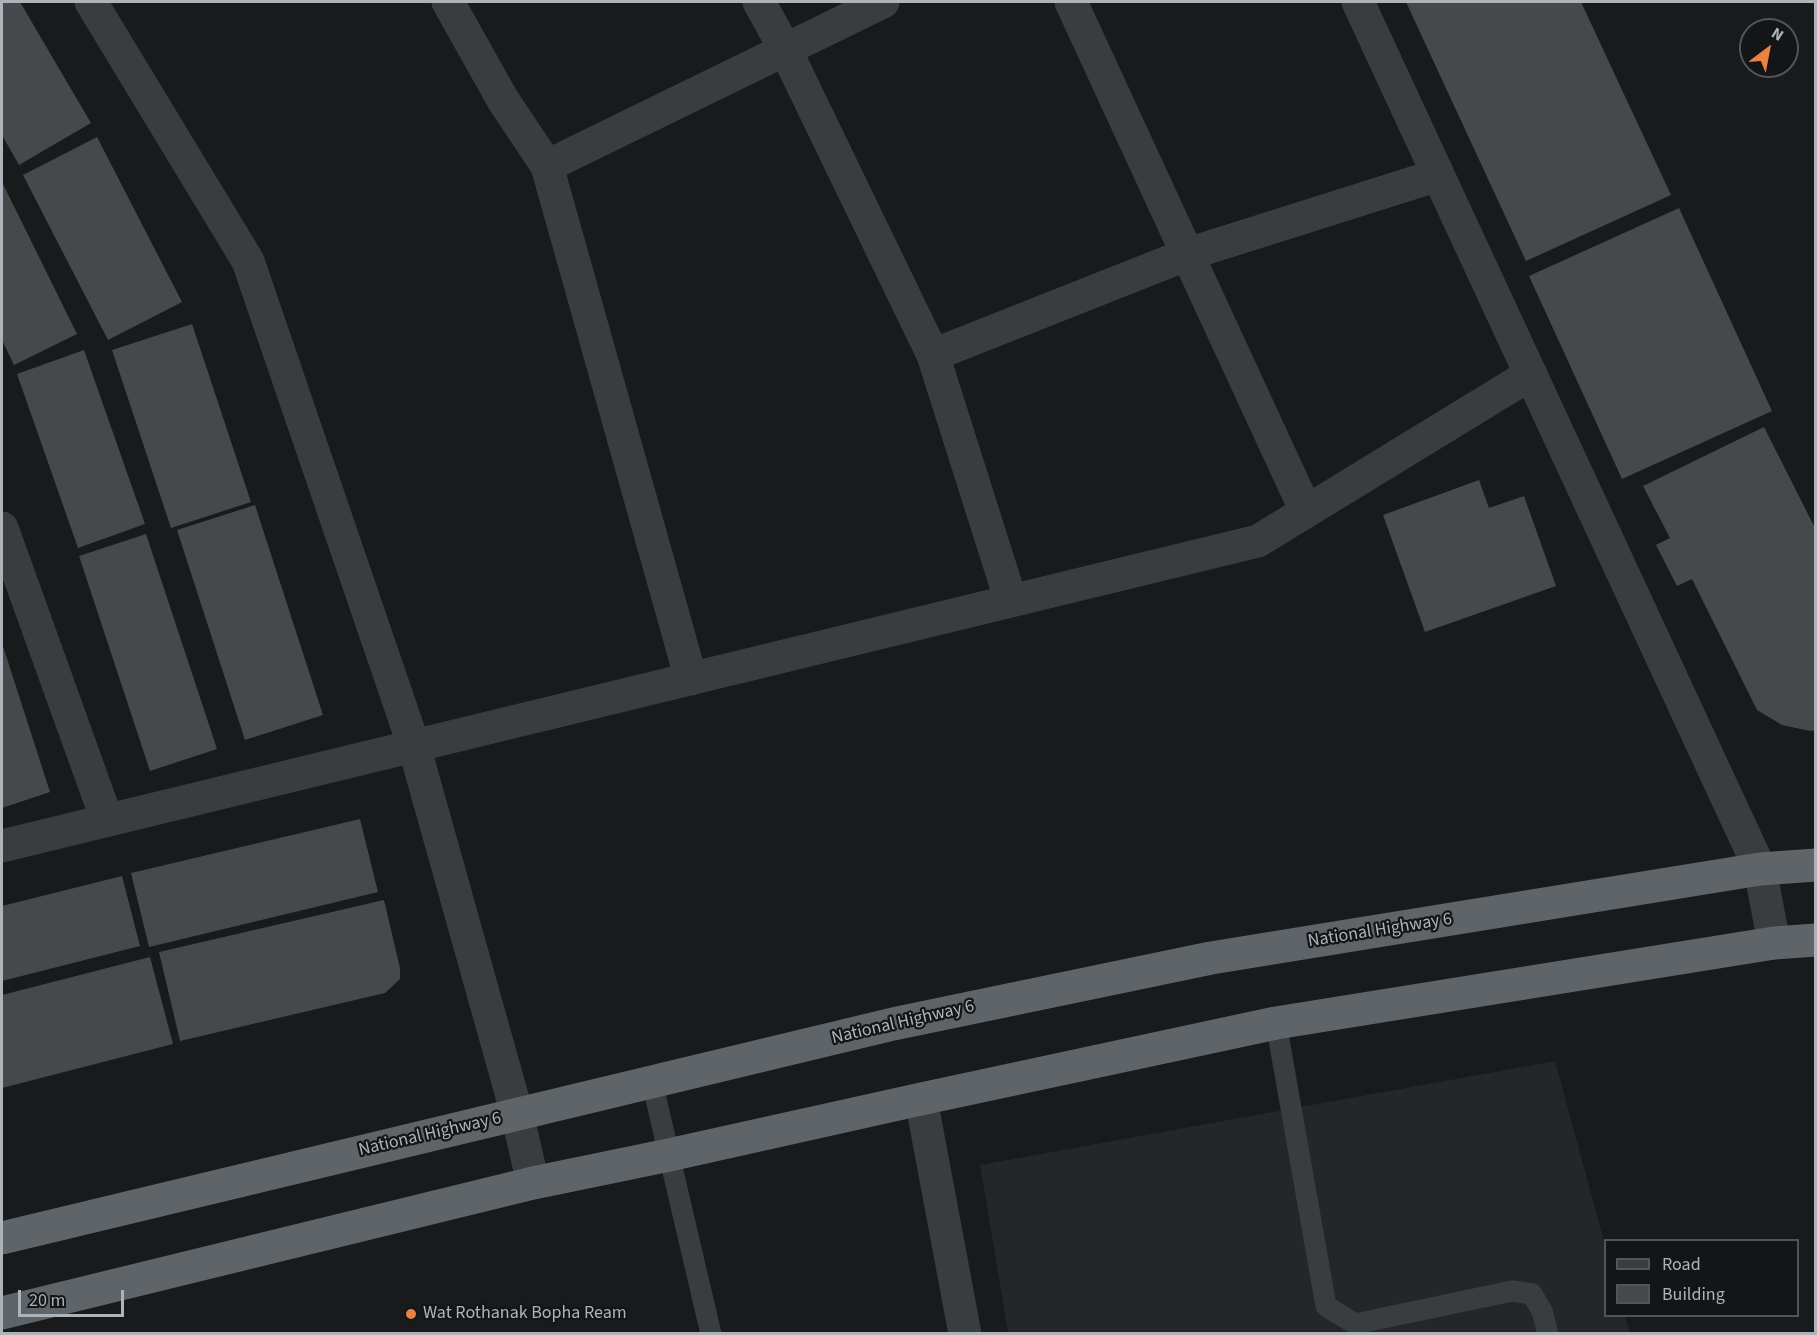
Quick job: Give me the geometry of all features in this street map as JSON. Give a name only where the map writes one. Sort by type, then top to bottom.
[{"type":"highway","name":"National Highway 6","points":[[2,1238],[892,1024],[1211,958],[1760,869],[1815,865]]},
{"type":"highway","points":[[3,1320],[532,1183],[1276,1023],[1774,943],[1815,940]]},
{"type":"street","points":[[91,2],[248,261],[414,746],[517,1114],[532,1183]]},
{"type":"street","points":[[448,2],[503,100],[547,166],[691,679]]},
{"type":"street","points":[[759,2],[785,50],[933,355],[1011,601]]},
{"type":"street","points":[[547,166],[883,2]]},
{"type":"street","points":[[1071,2],[1306,511]]},
{"type":"street","points":[[1358,2],[1760,869],[1774,943]]},
{"type":"street","points":[[933,355],[1188,254],[1438,175]]},
{"type":"street","points":[[2,846],[1258,541],[1531,374]]},
{"type":"street","points":[[2,528],[107,820]]},
{"type":"street","points":[[921,1099],[965,1334]]},
{"type":"lane","points":[[1276,1023],[1326,1306],[1355,1324],[1512,1291],[1532,1294],[1542,1311],[1548,1334]]},
{"type":"lane","points":[[652,1082],[711,1334]]},
{"type":"shaded area","points":[[1555,1061],[1604,1241],[1604,1317],[1625,1317],[1630,1333],[1008,1333],[980,1165]]},
{"type":"building","points":[[2,2],[20,2],[91,123],[19,165],[2,135]]},
{"type":"building","points":[[1406,2],[1581,2],[1671,195],[1526,261]]},
{"type":"building","points":[[97,137],[182,302],[108,340],[23,175]]},
{"type":"building","points":[[2,182],[77,334],[14,365],[2,340]]},
{"type":"building","points":[[1679,208],[1772,411],[1622,479],[1529,276]]},
{"type":"building","points":[[192,324],[251,502],[171,528],[112,350]]},
{"type":"building","points":[[84,350],[145,524],[78,548],[17,374]]},
{"type":"building","points":[[1764,427],[1816,530],[1816,730],[1810,731],[1782,725],[1757,710],[1692,579],[1677,586],[1656,545],[1670,538],[1643,486]]},
{"type":"building","points":[[1479,480],[1489,508],[1524,496],[1556,586],[1425,632],[1383,515]]},
{"type":"building","points":[[255,505],[323,715],[245,740],[177,530]]},
{"type":"building","points":[[146,534],[217,749],[150,771],[79,556]]},
{"type":"building","points":[[2,643],[50,792],[2,808]]},
{"type":"building","points":[[360,819],[378,892],[149,947],[131,873]]},
{"type":"building","points":[[122,876],[140,946],[2,981],[2,906]]},
{"type":"building","points":[[384,900],[400,968],[400,979],[385,993],[180,1041],[159,952]]},
{"type":"building","points":[[150,957],[173,1044],[2,1088],[2,995]]},
{"type":"place","name":"Wat Rothanak Bopha Ream","points":[[411,1314]]}]
